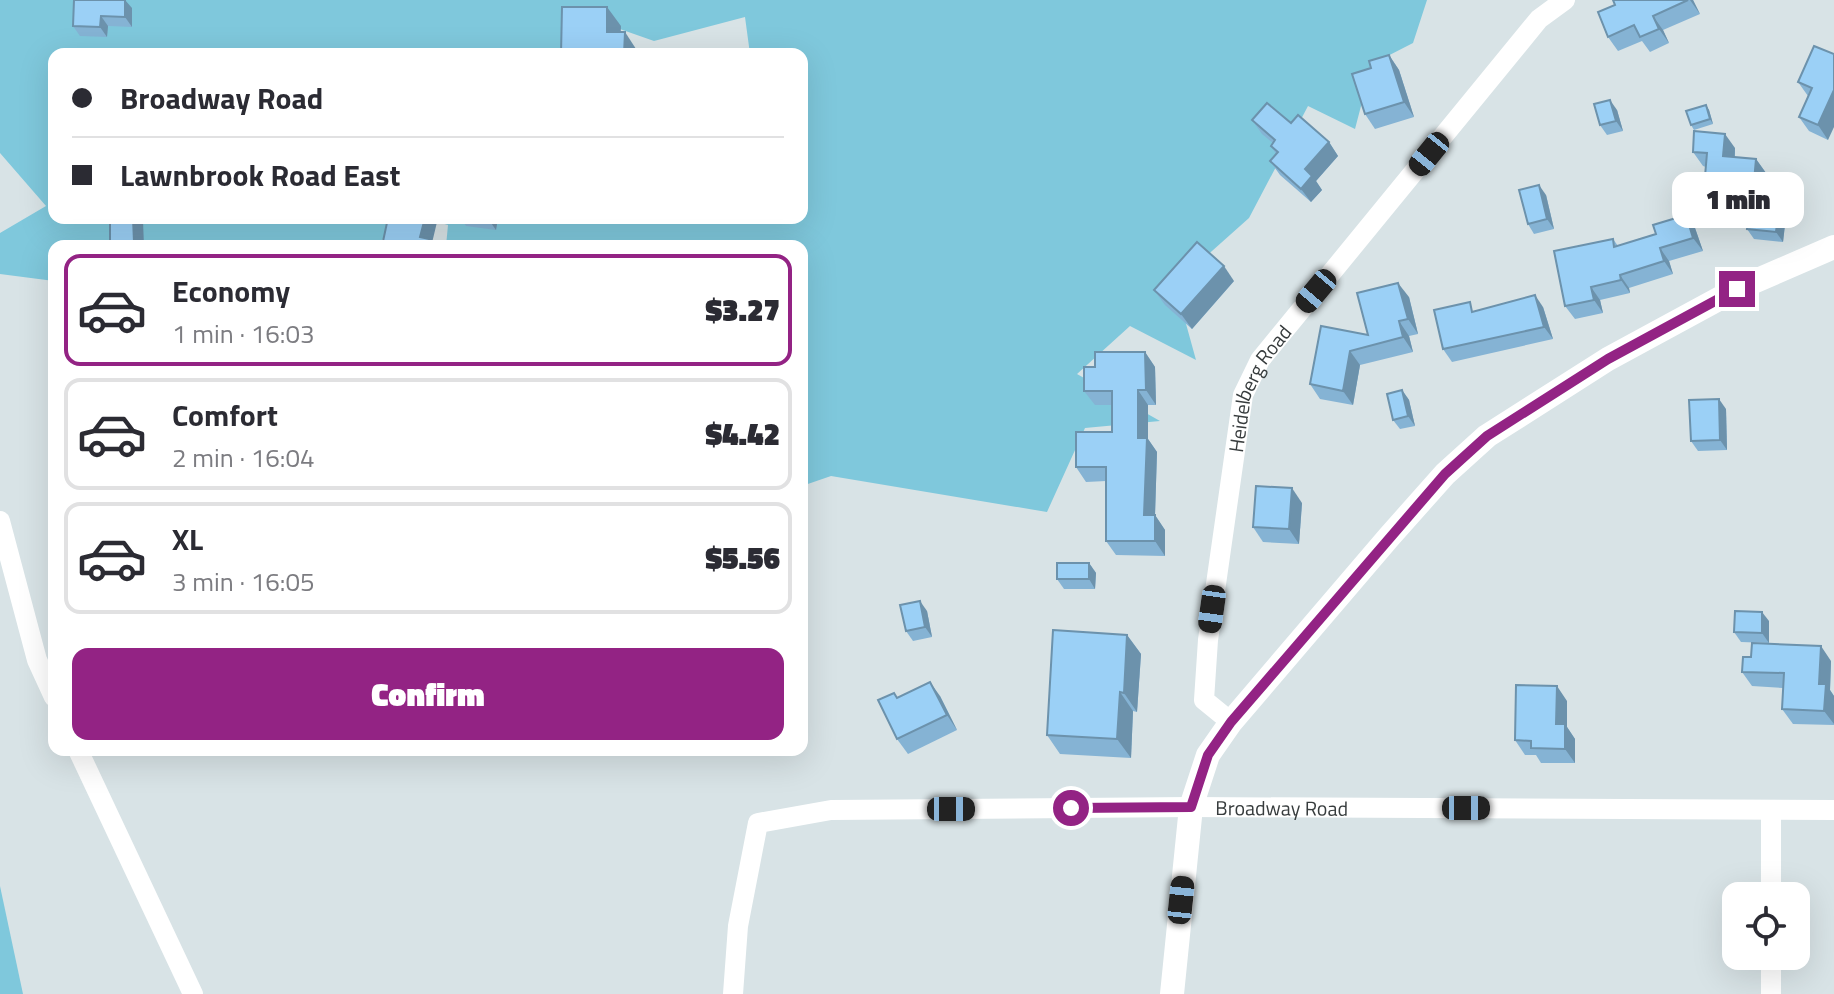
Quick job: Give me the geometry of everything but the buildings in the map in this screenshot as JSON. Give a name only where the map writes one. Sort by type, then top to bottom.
[{"type":"street","name":"Heidelberg Road","points":[[1231,722],[1204,700],[1208,640],[1243,395],[1260,360],[1539,19],[1565,0]]},
{"type":"street","points":[[1172,994],[1191,807],[1208,755],[1231,722],[1445,474],[1487,436],[1634,345],[1737,289],[1834,247]]},
{"type":"street","points":[[0,521],[37,660],[48,684]]},
{"type":"street","points":[[81,756],[193,994]]},
{"type":"street","name":"Broadway Road","points":[[733,994],[738,926],[758,823],[831,810],[1191,807],[1834,810]]},
{"type":"street","points":[[1771,810],[1771,882]]},
{"type":"street","points":[[1771,970],[1771,994]]},
{"type":"shaded area","points":[[0,0],[1427,0],[1413,43],[1372,64],[1355,129],[1308,106],[1249,218],[1175,284],[1196,360],[1130,326],[1077,374],[1160,421],[1085,428],[1047,512],[831,476],[808,484],[808,240],[447,240],[448,225],[445,224],[808,224],[808,48],[749,48],[745,17],[654,41],[580,15],[569,48],[48,48],[48,224],[393,224],[382,240],[48,240],[48,280],[0,274],[0,233],[46,206],[0,153]]},
{"type":"shaded area","points":[[0,886],[23,994],[0,994]]},
{"type":"route","points":[[1071,808],[1191,807],[1208,755],[1231,722],[1445,474],[1487,436],[1608,359],[1737,289]]}]
